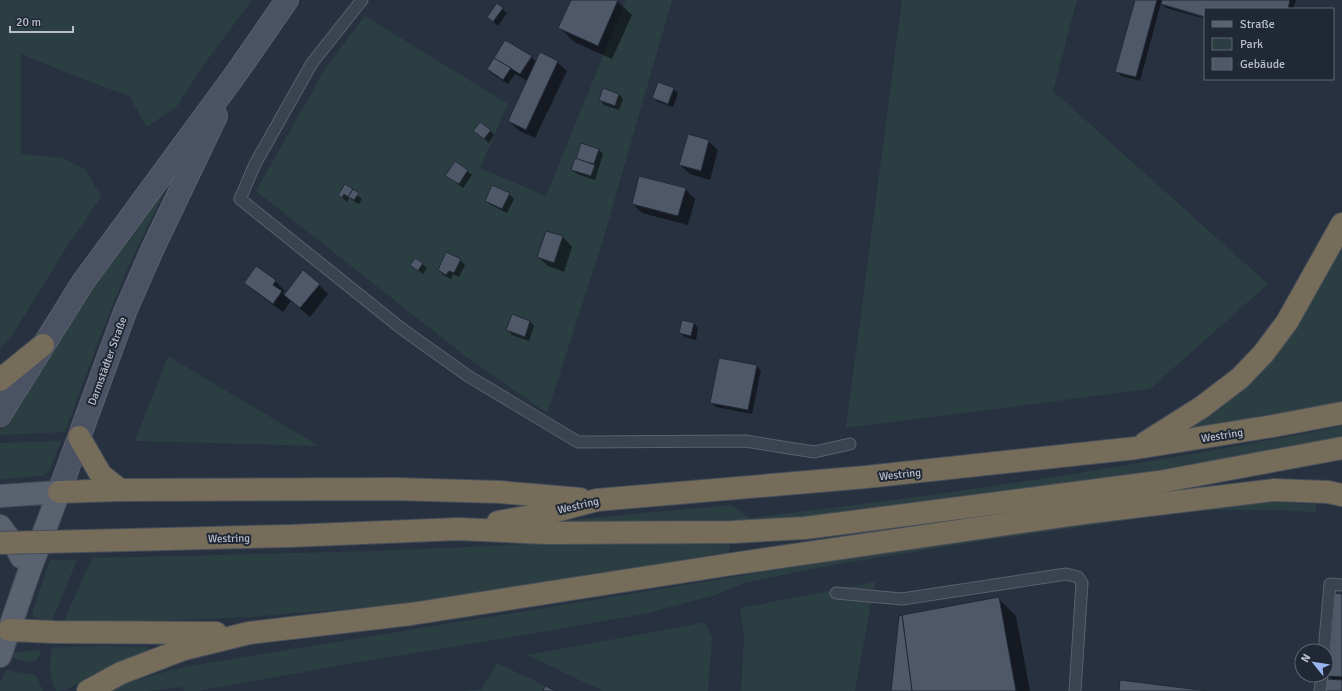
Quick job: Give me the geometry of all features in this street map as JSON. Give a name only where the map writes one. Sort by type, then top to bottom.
[{"type":"highway","points":[[1136,448],[1202,407],[1240,378],[1263,354],[1287,322],[1342,224]]},
{"type":"highway","points":[[0,380],[43,345]]},
{"type":"highway","name":"Westring","points":[[458,529],[544,514],[597,500],[866,477],[1136,448],[1342,413]]},
{"type":"highway","points":[[79,437],[101,474],[120,490]]},
{"type":"highway","name":"Westring","points":[[0,543],[289,536],[458,529],[555,533],[732,532],[805,528],[1159,482],[1342,448]]},
{"type":"highway","points":[[1083,513],[1159,482]]},
{"type":"highway","points":[[59,492],[120,490],[394,489],[500,492],[597,500]]},
{"type":"highway","points":[[4,630],[62,632],[249,633],[411,614],[724,565],[1083,513],[1274,490],[1329,493]]},
{"type":"highway","points":[[88,691],[121,673],[184,649],[249,633]]},
{"type":"main road","name":"Darmstädter Straße","points":[[0,415],[83,282],[235,75],[287,0]]},
{"type":"main road","name":"Darmstädter Straße","points":[[0,656],[4,630],[29,572],[125,312],[235,75]]},
{"type":"main road","points":[[0,496],[59,492]]},
{"type":"main road","points":[[0,526],[17,549],[29,572]]},
{"type":"lane","points":[[362,0],[312,63],[255,164],[240,199],[402,329],[468,376],[578,442],[745,441],[814,452],[850,444]]},
{"type":"lane","points":[[836,593],[902,599],[1066,574],[1078,577],[1082,583],[1075,691]]},
{"type":"lane","points":[[1325,643],[1330,584],[1342,585]]},
{"type":"green space","points":[[0,0],[252,0],[205,63],[177,106],[147,127],[129,96],[21,54],[21,154],[63,158],[86,170],[101,197],[66,248],[13,334],[0,349]]},
{"type":"green space","points":[[626,0],[672,0],[604,237],[547,413],[464,355],[256,191],[326,67],[365,16],[508,104],[480,168],[546,196]]},
{"type":"green space","points":[[902,0],[1077,0],[1053,91],[1268,284],[1150,389],[846,428]]},
{"type":"green space","points":[[185,152],[155,211],[118,291],[65,432],[0,435],[0,431],[60,331]]},
{"type":"green space","points":[[1342,237],[1342,402],[1191,431],[1189,430],[1188,426],[1235,397],[1268,363]]},
{"type":"green space","points":[[168,356],[319,446],[135,441]]},
{"type":"green space","points":[[1342,426],[1342,436],[1253,454],[1091,481],[757,523],[547,522],[732,505],[749,518],[824,509],[1047,478],[1195,454]]},
{"type":"green space","points":[[61,441],[49,471],[43,476],[0,479],[0,443]]},
{"type":"green space","points":[[1250,502],[1316,504],[1316,510],[1313,512],[1279,510],[1214,510],[1185,512],[995,539],[838,564],[744,583],[716,595],[643,614],[198,691],[185,691],[180,687],[147,691],[107,691],[127,683],[190,666],[1039,527]]},
{"type":"green space","points":[[730,540],[729,552],[602,574],[392,605],[250,617],[100,623],[64,621],[92,558],[376,551],[575,542]]},
{"type":"green space","points":[[50,560],[77,560],[52,621],[37,618],[32,614]]},
{"type":"green space","points":[[875,582],[855,691],[741,691],[744,637],[740,608]]},
{"type":"green space","points":[[701,622],[707,626],[712,638],[708,691],[603,691],[527,655],[691,625]]},
{"type":"green space","points":[[100,646],[148,647],[150,652],[90,677],[69,688],[56,691],[50,670],[52,648]]},
{"type":"green space","points":[[40,650],[41,652],[35,661],[23,661],[11,657],[13,652]]},
{"type":"green space","points":[[497,663],[556,691],[457,691],[481,690]]},
{"type":"green space","points":[[6,670],[35,675],[43,691],[0,691],[0,683]]},
{"type":"building","points":[[571,0],[618,0],[598,46],[558,28]]},
{"type":"building","points":[[1135,0],[1157,0],[1136,77],[1115,72]]},
{"type":"building","points":[[1162,0],[1290,0],[1288,8],[1204,8],[1204,17],[1161,4]]},
{"type":"building","points":[[497,3],[503,8],[493,22],[487,17]]},
{"type":"building","points":[[505,40],[532,56],[520,74],[494,58]]},
{"type":"building","points":[[540,52],[558,61],[526,130],[508,121]]},
{"type":"building","points":[[494,58],[511,68],[503,80],[487,69]]},
{"type":"building","points":[[658,82],[674,88],[668,104],[652,98]]},
{"type":"building","points":[[603,88],[619,94],[615,106],[599,100]]},
{"type":"building","points":[[480,122],[491,130],[484,139],[473,131]]},
{"type":"building","points":[[688,134],[709,140],[701,171],[679,165]]},
{"type":"building","points":[[581,143],[599,149],[594,164],[576,159]]},
{"type":"building","points":[[575,158],[595,165],[591,176],[571,170]]},
{"type":"building","points":[[455,161],[468,170],[459,184],[445,176]]},
{"type":"building","points":[[639,176],[686,188],[678,216],[632,204]]},
{"type":"building","points":[[345,184],[353,189],[348,197],[344,194],[342,198],[338,195]]},
{"type":"building","points":[[492,185],[510,193],[502,209],[485,201]]},
{"type":"building","points":[[353,189],[359,193],[354,200],[348,197]]},
{"type":"building","points":[[546,231],[563,236],[554,263],[537,257]]},
{"type":"building","points":[[446,252],[461,259],[454,273],[449,271],[446,275],[438,270]]},
{"type":"building","points":[[415,258],[423,263],[418,271],[410,265]]},
{"type":"building","points":[[256,266],[276,280],[273,285],[282,291],[273,304],[244,283]]},
{"type":"building","points":[[303,270],[320,284],[300,308],[284,295]]},
{"type":"building","points":[[512,314],[530,321],[525,337],[506,330]]},
{"type":"building","points":[[682,320],[694,323],[691,336],[679,333]]},
{"type":"building","points":[[719,358],[757,365],[748,410],[710,403]]},
{"type":"building","points":[[1335,593],[1342,594],[1342,677],[1334,676],[1334,643],[1331,643]]},
{"type":"building","points":[[999,597],[1016,691],[912,691],[902,615]]},
{"type":"building","points":[[902,615],[912,691],[891,691],[899,616]]},
{"type":"building","points":[[1334,679],[1342,680],[1342,691],[1325,691],[1326,683],[1334,683]]},
{"type":"building","points":[[1120,680],[1208,691],[1119,691]]},
{"type":"building","points":[[545,686],[556,691],[543,691]]}]
